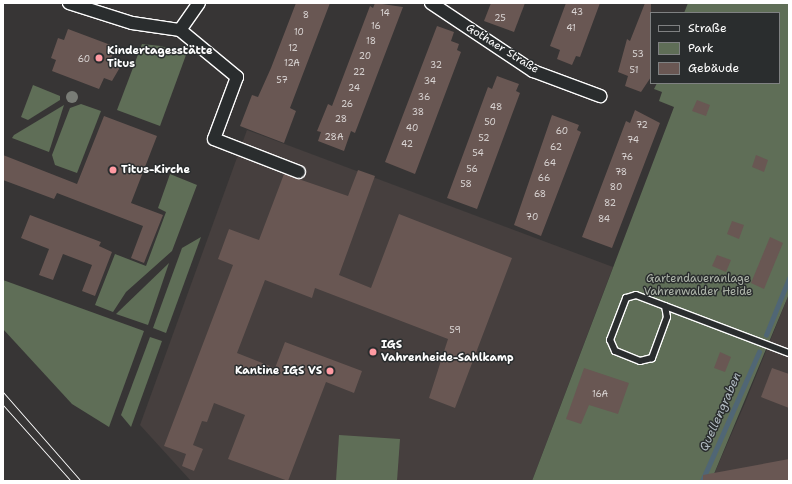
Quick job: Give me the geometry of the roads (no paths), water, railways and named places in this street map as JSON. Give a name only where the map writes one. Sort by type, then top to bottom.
[{"type":"street","points":[[69,3],[132,23],[180,30],[237,77],[214,139],[299,172]]},
{"type":"street","points":[[180,30],[199,3]]},
{"type":"street","name":"Gothaer Straße","points":[[431,3],[533,71],[600,96]]},
{"type":"lane","points":[[665,306],[667,317],[652,358],[640,361],[615,351],[610,340],[626,298],[636,295],[789,353]]},
{"type":"waterway","name":"Quellengraben","points":[[766,335],[789,278]]},
{"type":"waterway","name":"Quellengraben","points":[[702,481],[759,352]]},
{"type":"tram line","points":[[3,392],[81,481]]},
{"type":"tram line","points":[[3,405],[71,481]]},
{"type":"place","name":"Kindertagesstätte Titus","points":[[99,58]]},
{"type":"place","name":"Titus-Kirche","points":[[113,170]]},
{"type":"place","name":"IGS Vahrenheide-Sahlkamp","points":[[373,352]]},
{"type":"place","name":"Kantine IGS VS","points":[[330,371]]},
{"type":"park label","name":"Gartendaueranlage Vahrenwalder Heide","points":[[698,286]]}]
